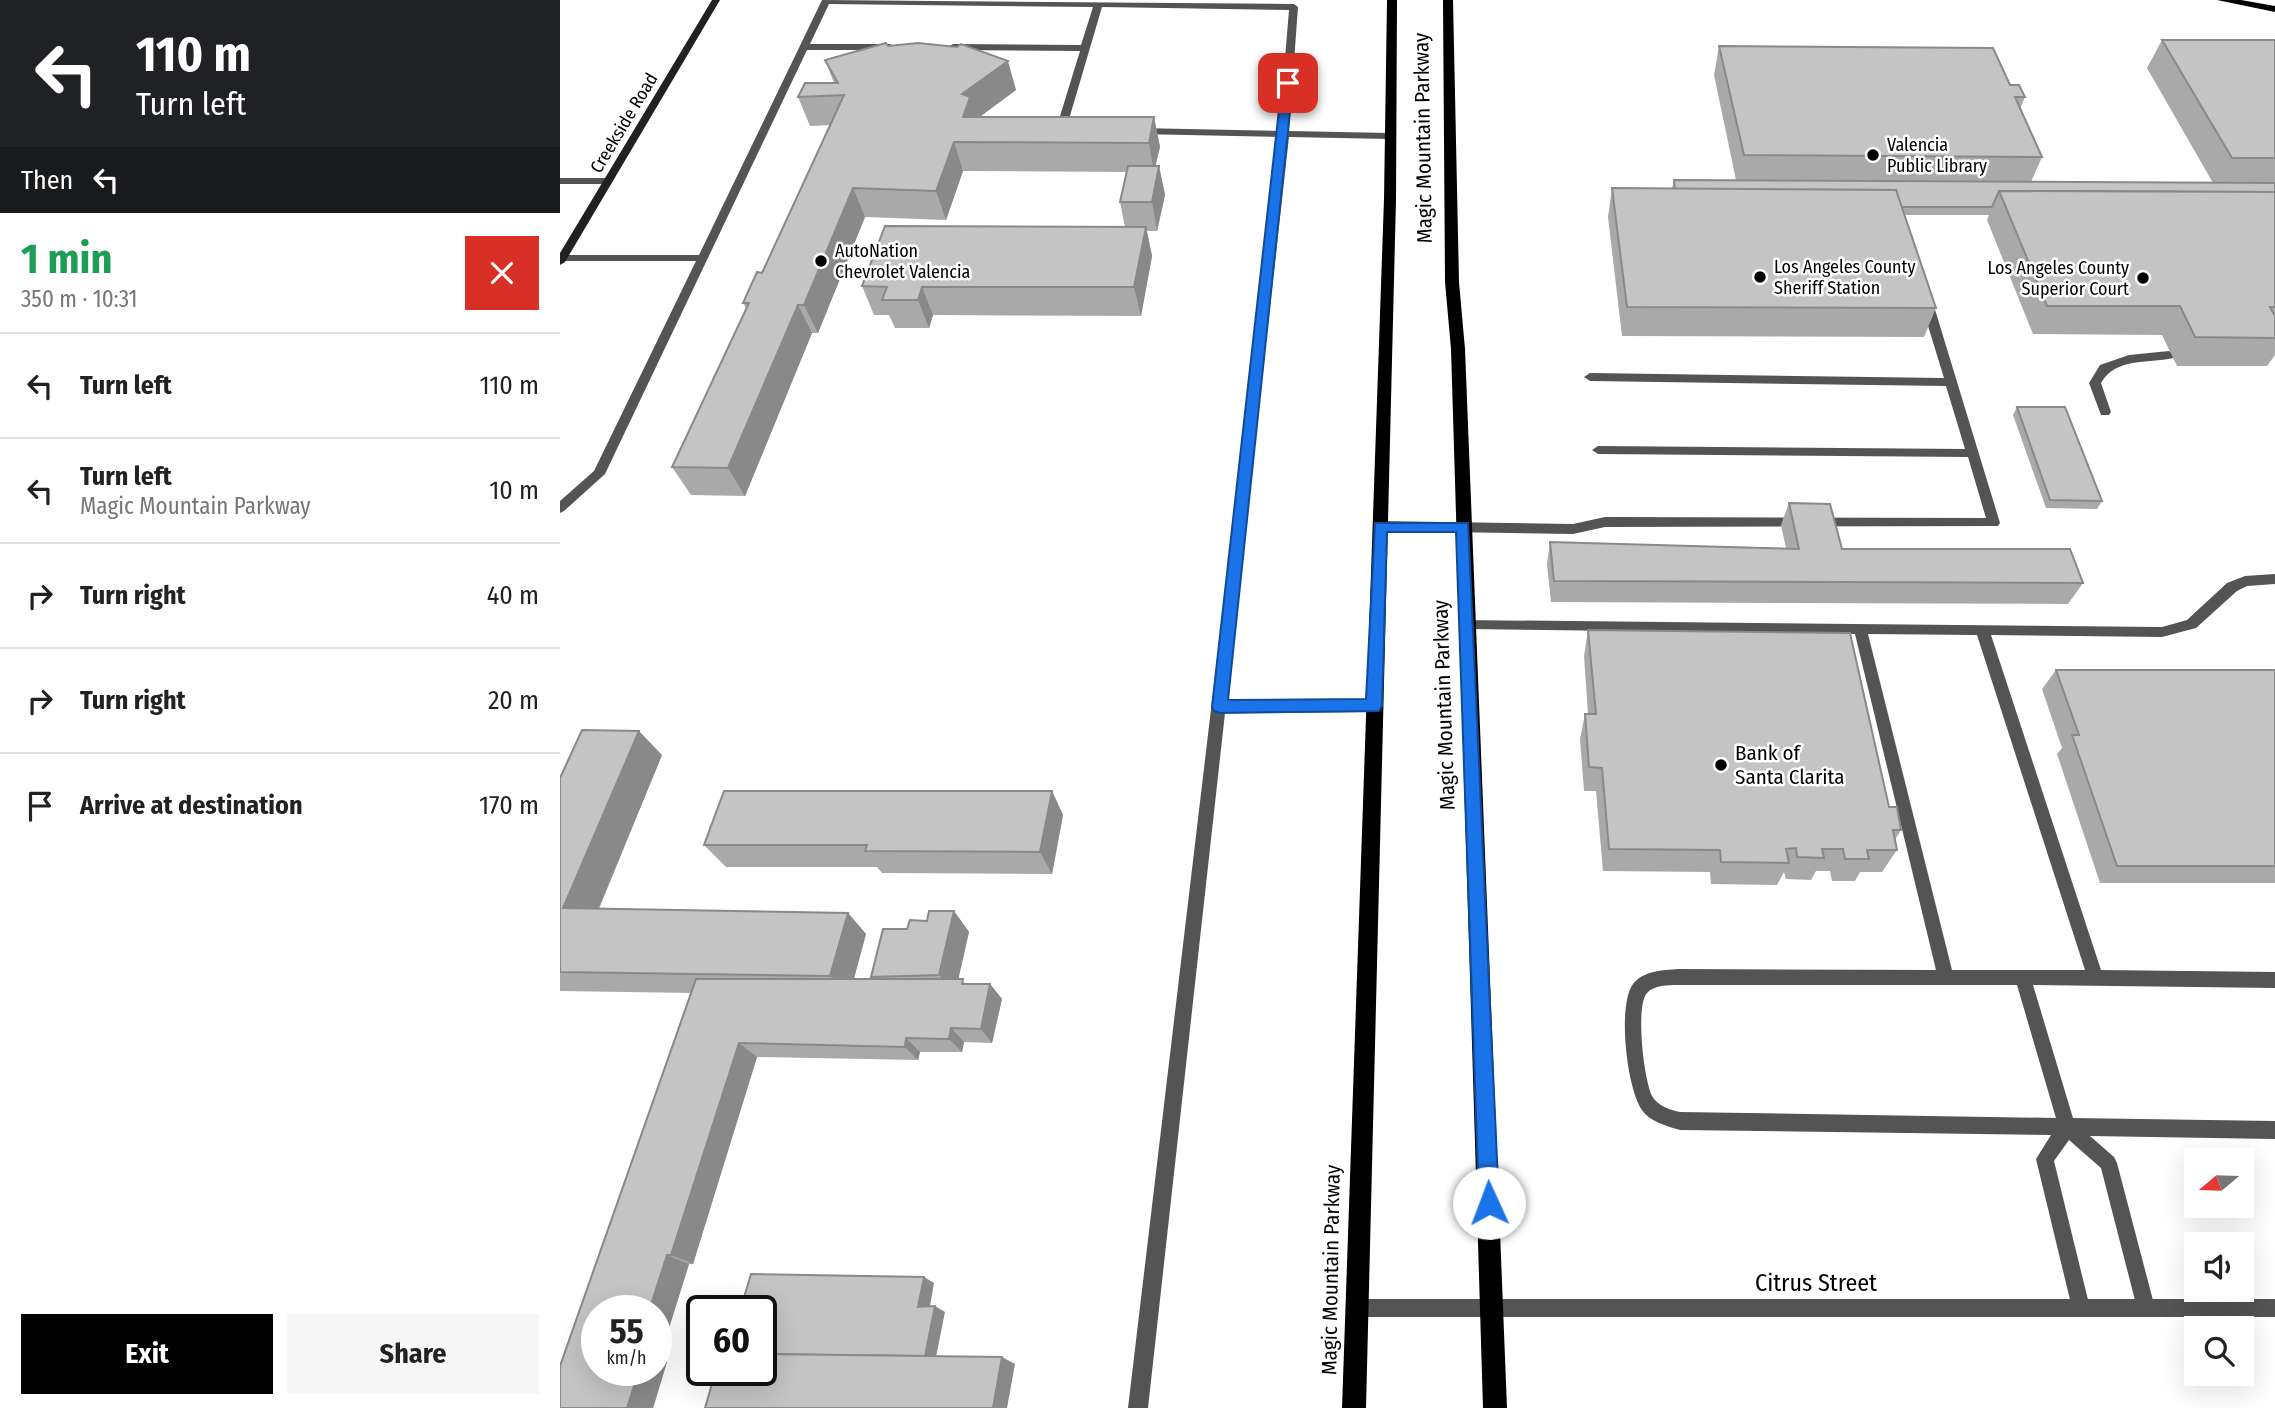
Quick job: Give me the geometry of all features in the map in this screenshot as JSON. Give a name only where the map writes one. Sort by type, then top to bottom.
[{"type":"main road","name":"Magic Mountain Parkway","points":[[1354,1408],[1390,199],[1392,0]]},
{"type":"main road","name":"Magic Mountain Parkway","points":[[1448,0],[1452,282],[1458,349],[1495,1408]]},
{"type":"main road","points":[[2222,0],[2275,9]]},
{"type":"street","name":"Creekside Road","points":[[561,260],[716,0]]},
{"type":"street","points":[[560,508],[599,474],[826,1],[1294,7],[1284,134],[1138,1408]]},
{"type":"street","points":[[1075,129],[1061,129],[1098,5]]},
{"type":"street","points":[[804,47],[898,47]]},
{"type":"street","points":[[938,47],[1085,48]]},
{"type":"street","points":[[1131,131],[1389,136]]},
{"type":"street","points":[[560,181],[608,181]]},
{"type":"street","points":[[561,260],[703,258]]},
{"type":"street","points":[[1380,526],[1573,529],[1605,522],[1994,523],[1921,285]]},
{"type":"street","points":[[2105,412],[2095,383],[2104,368],[2129,359],[2169,355]]},
{"type":"street","points":[[1590,377],[1951,382]]},
{"type":"street","points":[[1598,450],[1973,453]]},
{"type":"street","points":[[1467,624],[2162,632],[2191,624],[2232,587],[2245,581],[2275,579]]},
{"type":"street","points":[[1860,628],[1946,978]]},
{"type":"street","points":[[1982,630],[2095,978]]},
{"type":"street","points":[[1220,707],[1374,706]]},
{"type":"street","points":[[2275,980],[1678,977],[1654,979],[1638,991],[1633,1005],[1640,1087],[1647,1103],[1664,1116],[1680,1121],[2275,1130]]},
{"type":"street","points":[[2023,978],[2067,1127],[2108,1163],[2146,1308]]},
{"type":"street","points":[[2067,1127],[2045,1158],[2081,1308]]},
{"type":"street","name":"Citrus Street","points":[[1357,1308],[2275,1308]]},
{"type":"building","points":[[2162,40],[2275,40],[2275,158],[2232,158]]},
{"type":"building","points":[[886,43],[888,46],[918,43],[957,47],[961,44],[1008,61],[962,94],[970,97],[963,117],[1154,117],[1149,143],[954,142],[936,191],[853,188],[804,305],[798,305],[728,468],[672,467],[749,303],[743,303],[757,272],[762,273],[844,95],[798,97],[805,83],[838,83],[825,60]]},
{"type":"building","name":"Valencia Public Library","points":[[1719,46],[1993,48],[2010,85],[2019,85],[2025,97],[2015,97],[2042,157],[1744,155]]},
{"type":"building","points":[[1128,166],[1159,166],[1152,202],[1120,202]]},
{"type":"building","points":[[1674,180],[2275,183],[2275,192],[1999,191],[1992,207],[1901,207],[1896,190],[1675,189]]},
{"type":"building","name":"Los Angeles County Sheriff Station","points":[[1612,188],[1896,190],[1936,308],[1627,307]]},
{"type":"building","name":"Los Angeles County Superior Court","points":[[1999,191],[2275,192],[2275,307],[2270,307],[2275,316],[2275,338],[2195,337],[2180,306],[2047,306]]},
{"type":"building","points":[[885,226],[1146,227],[1134,287],[922,287],[918,300],[882,300],[887,287],[862,286]]},
{"type":"building","points":[[2017,407],[2065,407],[2102,501],[2050,500]]},
{"type":"building","points":[[1789,503],[1830,504],[1842,549],[2070,549],[2083,583],[1554,581],[1550,542],[1799,549]]},
{"type":"building","name":"Bank of Santa Clarita","points":[[1588,630],[1850,633],[1889,807],[1897,807],[1901,830],[1893,830],[1897,850],[1867,850],[1869,859],[1845,859],[1843,849],[1822,849],[1824,858],[1797,857],[1796,848],[1786,849],[1789,863],[1721,862],[1720,850],[1609,849],[1602,768],[1589,767],[1585,714],[1596,714]]},
{"type":"building","points":[[2056,670],[2275,670],[2275,866],[2117,866],[2072,735],[2079,735]]},
{"type":"building","points":[[582,730],[639,731],[563,908],[848,913],[830,976],[560,972],[560,778]]},
{"type":"building","points":[[724,791],[1052,791],[1040,852],[865,851],[867,845],[704,845]]},
{"type":"building","points":[[929,911],[954,911],[939,975],[871,977],[883,929],[907,929],[910,920],[927,921]]},
{"type":"building","points":[[696,979],[963,979],[962,984],[990,984],[981,1029],[951,1028],[949,1039],[906,1038],[905,1047],[739,1043],[671,1255],[667,1255],[654,1295],[585,1295]]},
{"type":"building","points":[[751,1274],[924,1277],[918,1307],[935,1306],[925,1356],[777,1354],[777,1295],[745,1295]]},
{"type":"building","points":[[581,1306],[581,1386],[634,1386],[627,1408],[560,1408],[560,1366]]},
{"type":"building","points":[[777,1354],[1002,1357],[993,1408],[705,1408],[711,1386],[777,1386]]},
{"type":"place","name":"Valencia Public Library","points":[[1873,155]]},
{"type":"place","name":"AutoNation Chevrolet Valencia","points":[[821,261]]},
{"type":"place","name":"Los Angeles County Sheriff Station","points":[[1760,277]]},
{"type":"place","name":"Los Angeles County Superior Court","points":[[2143,278]]},
{"type":"place","name":"Bank of Santa Clarita","points":[[1721,765]]},
{"type":"route","points":[[1288,83],[1220,707],[1374,706],[1380,526],[1463,527],[1489,1203]]}]
